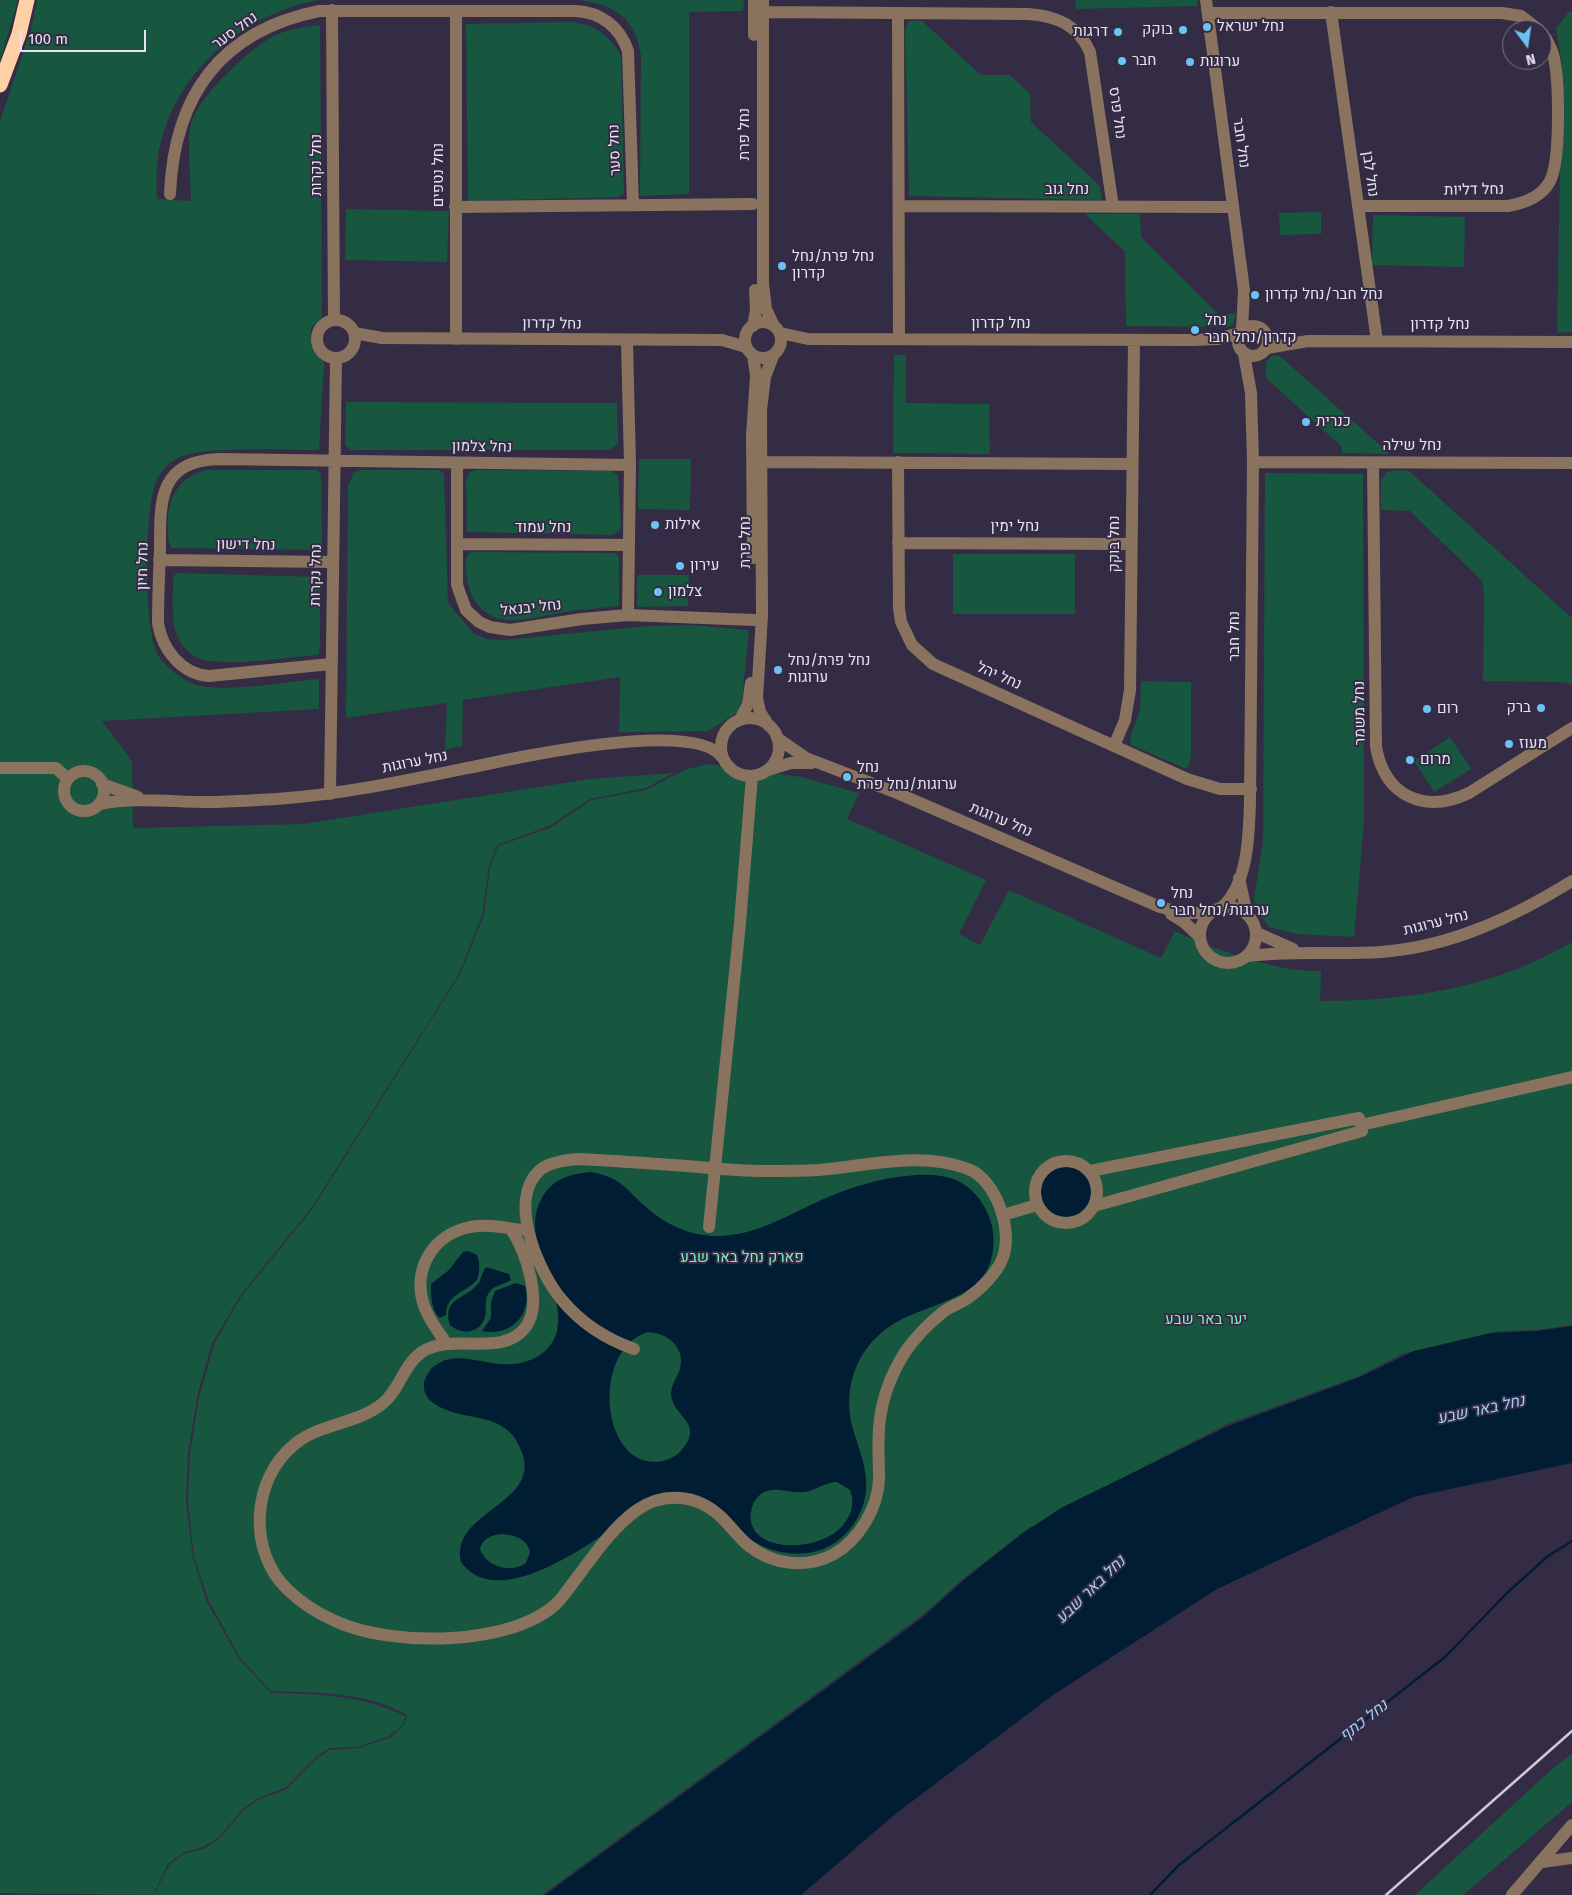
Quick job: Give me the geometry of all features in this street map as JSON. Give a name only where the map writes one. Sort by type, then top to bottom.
[{"type":"highway","points":[[0,85],[19,34],[27,0]]},
{"type":"street","name":"נחל פרת","points":[[750,328],[756,310],[753,204],[754,0]]},
{"type":"street","name":"נחל פרת","points":[[763,6],[763,284],[766,309],[777,329]]},
{"type":"street","name":"נחל פרס","points":[[763,6],[898,13],[1041,15],[1061,20],[1078,32],[1085,41],[1094,65],[1114,207]]},
{"type":"street","points":[[1207,6],[1331,12],[1502,13],[1521,16],[1526,20]]},
{"type":"street","name":"נחל חבר","points":[[1207,6],[1244,290],[1244,314],[1241,332]]},
{"type":"street","name":"נחל סער","points":[[170,194],[172,160],[181,124],[188,106],[208,75],[234,48],[266,28],[301,15],[332,10],[581,11],[598,16],[618,30],[629,57],[633,205]]},
{"type":"street","name":"נחל נקרות","points":[[332,10],[334,320]]},
{"type":"street","name":"נחל נטפים","points":[[456,11],[456,339]]},
{"type":"street","name":"נחל לבן","points":[[1331,12],[1377,341]]},
{"type":"street","points":[[898,13],[899,340]]},
{"type":"street","name":"נחל דליות","points":[[1358,206],[1508,206],[1527,201],[1543,190],[1550,181],[1556,161],[1555,60],[1552,50]]},
{"type":"street","points":[[455,206],[753,204]]},
{"type":"street","name":"נחל גוב","points":[[900,206],[1233,207]]},
{"type":"street","name":"נחל חבר","points":[[1244,290],[1263,330]]},
{"type":"street","points":[[334,320],[346,323],[354,339],[347,354],[336,358],[322,351],[317,339],[322,326],[334,320]]},
{"type":"street","points":[[763,322],[777,329],[782,343],[776,353],[763,359],[750,351],[745,340],[750,328],[763,322]]},
{"type":"street","points":[[1249,326],[1263,330],[1268,341],[1264,351],[1252,356],[1242,351],[1237,341],[1241,332],[1249,326]]},
{"type":"street","name":"נחל קדרון","points":[[722,340],[750,328]]},
{"type":"street","name":"נחל קדרון","points":[[777,329],[808,339],[899,340],[1193,340],[1218,339],[1241,332]]},
{"type":"street","name":"נחל קדרון","points":[[1263,330],[1308,341]]},
{"type":"street","name":"נחל קדרון","points":[[354,339],[722,340],[750,351]]},
{"type":"street","name":"נחל קדרון","points":[[776,353],[808,339]]},
{"type":"street","name":"נחל בוקק","points":[[1114,746],[1125,720],[1130,696],[1134,340]]},
{"type":"street","name":"נחל קדרון","points":[[1193,340],[1242,351]]},
{"type":"street","points":[[627,341],[630,465],[628,615]]},
{"type":"street","name":"נחל קדרון","points":[[1264,351],[1308,341],[1572,342]]},
{"type":"street","name":"נחל פרת","points":[[740,720],[746,710],[750,694],[754,620],[752,436],[756,370],[750,351]]},
{"type":"street","name":"נחל חבר","points":[[1222,907],[1230,899],[1240,878],[1247,836],[1251,790],[1253,462],[1251,393],[1242,351]]},
{"type":"street","name":"נחל חבר","points":[[1251,393],[1264,351]]},
{"type":"street","name":"נחל פרת","points":[[769,726],[760,712],[758,698],[762,616],[763,386],[767,369],[776,353]]},
{"type":"street","name":"נחל נקרות","points":[[330,794],[333,461],[336,358]]},
{"type":"street","name":"נחל חיון","points":[[331,664],[209,676],[196,674],[186,669],[170,653],[159,630],[159,560],[162,497],[172,478],[183,467],[198,461],[218,459],[333,461]]},
{"type":"street","name":"נחל צלמון","points":[[333,461],[630,465]]},
{"type":"street","points":[[762,462],[1132,464]]},
{"type":"street","name":"נחל יהל","points":[[898,462],[898,543],[901,622],[905,634],[921,655],[932,664],[1200,784],[1226,790],[1251,790]]},
{"type":"street","name":"נחל שילה","points":[[1253,462],[1572,463]]},
{"type":"street","name":"נחל משמר","points":[[1373,462],[1375,737],[1378,755],[1386,776],[1400,791],[1420,801],[1452,800],[1470,793],[1572,728]]},
{"type":"street","name":"נחל יבנאל","points":[[457,463],[458,593],[466,610],[479,622],[490,627],[510,630],[582,619],[628,615],[754,620]]},
{"type":"street","name":"נחל ימין","points":[[898,543],[1131,544]]},
{"type":"street","name":"נחל עמוד","points":[[457,544],[629,545]]},
{"type":"street","name":"נחל דישון","points":[[159,560],[332,562]]},
{"type":"street","points":[[740,720],[757,720],[769,726],[777,738],[776,759],[768,770],[752,776],[736,773],[722,757],[720,748],[724,735],[730,726],[740,720]]},
{"type":"street","name":"נחל ערוגות","points":[[99,804],[145,799],[209,802],[330,794],[591,746],[644,741],[689,742],[724,735]]},
{"type":"street","name":"נחל ערוגות","points":[[777,738],[796,752],[897,793],[1160,907],[1183,913],[1210,914]]},
{"type":"street","name":"נחל ערוגות","points":[[689,742],[717,750],[722,757]]},
{"type":"street","name":"נחל ערוגות","points":[[768,770],[798,762],[828,765]]},
{"type":"street","points":[[0,768],[56,768],[68,779]]},
{"type":"street","points":[[85,772],[96,776],[102,784],[104,793],[99,804],[85,811],[71,807],[64,793],[68,779],[76,773],[85,772]]},
{"type":"street","points":[[709,1227],[740,923],[752,776]]},
{"type":"street","name":"נחל ערוגות","points":[[102,784],[145,799]]},
{"type":"street","name":"נחל חבר","points":[[1240,878],[1247,914]]},
{"type":"street","name":"נחל ערוגות","points":[[1248,956],[1297,951],[1319,953],[1383,952],[1439,941],[1495,923],[1572,881]]},
{"type":"street","name":"נחל ערוגות","points":[[1160,907],[1185,923],[1200,937]]},
{"type":"street","points":[[1222,907],[1236,908],[1247,914],[1252,920],[1257,933],[1255,946],[1248,956],[1236,963],[1218,962],[1204,951],[1200,937],[1202,924],[1210,914],[1222,907]]},
{"type":"street","name":"נחל ערוגות","points":[[1257,933],[1297,951]]},
{"type":"street","points":[[1090,1171],[1361,1124],[1572,1077]]},
{"type":"street","points":[[1094,1206],[1097,1190],[1090,1171],[1078,1163],[1068,1161],[1049,1166],[1042,1172],[1035,1185],[1037,1205],[1050,1219],[1063,1223],[1083,1218],[1094,1206],[1361,1124]]},
{"type":"street","points":[[512,1229],[524,1253],[531,1283],[533,1310],[526,1326],[515,1336],[499,1342],[446,1343],[430,1347],[417,1356],[406,1369],[392,1394],[378,1407],[359,1416],[330,1425],[296,1443],[275,1465],[264,1490],[260,1525],[263,1550],[272,1571],[285,1588],[320,1615],[359,1630],[393,1637],[444,1639],[488,1632],[533,1620],[547,1612],[559,1601],[625,1519],[638,1509],[662,1498],[688,1498],[710,1508],[750,1547],[772,1559],[794,1564],[815,1562],[834,1553],[851,1540],[865,1524],[874,1504],[879,1483],[878,1447],[880,1418],[887,1389],[895,1370],[919,1335],[943,1311],[968,1298],[983,1285],[1002,1259],[1006,1226],[1000,1205],[984,1182],[972,1170],[929,1161],[880,1162],[819,1170],[760,1171],[578,1159],[562,1161],[540,1169],[532,1179],[528,1191],[528,1232],[542,1270],[562,1300],[586,1323],[611,1340],[634,1349]]},
{"type":"street","points":[[1003,1215],[1037,1205]]},
{"type":"street","points":[[446,1343],[428,1316],[421,1296],[420,1276],[426,1258],[440,1242],[459,1231],[478,1226],[528,1232]]},
{"type":"street","points":[[1512,1895],[1572,1825]]},
{"type":"street","points":[[1542,1862],[1572,1858]]},
{"type":"green space","points":[[0,0],[18,0],[0,61]]},
{"type":"green space","points":[[37,0],[319,0],[290,7],[263,19],[237,34],[214,53],[194,75],[178,100],[165,127],[158,157],[157,199],[191,201],[190,129],[201,104],[223,77],[262,43],[272,37],[284,32],[320,25],[322,317],[311,328],[312,343],[315,351],[324,362],[319,450],[223,450],[187,455],[173,461],[157,478],[152,496],[149,517],[147,568],[153,638],[159,657],[172,670],[191,683],[218,688],[235,688],[319,679],[319,709],[102,721],[132,761],[133,828],[303,824],[590,779],[674,773],[646,788],[590,799],[549,826],[497,845],[489,867],[482,915],[459,974],[312,1207],[240,1296],[212,1343],[197,1397],[188,1454],[186,1502],[193,1558],[207,1602],[239,1659],[271,1693],[339,1697],[372,1704],[405,1716],[403,1725],[389,1736],[358,1747],[329,1748],[316,1757],[286,1787],[257,1799],[243,1809],[218,1838],[203,1847],[184,1852],[168,1864],[153,1895],[0,1893],[0,121],[31,29]]},
{"type":"green space","points":[[580,0],[744,0],[743,11],[689,12],[689,194],[640,196],[641,55],[638,42],[634,31],[622,15],[604,6]]},
{"type":"green space","points":[[1075,0],[1197,0],[1198,6],[1076,9]]},
{"type":"green space","points":[[1569,12],[1572,12],[1572,332],[1557,333],[1562,64],[1556,28]]},
{"type":"green space","points":[[909,21],[922,21],[981,75],[1010,75],[1030,94],[1031,122],[1100,186],[1102,200],[909,196],[905,30]]},
{"type":"green space","points":[[571,22],[587,25],[601,32],[621,56],[624,193],[619,197],[468,201],[466,24]]},
{"type":"green space","points":[[346,209],[449,211],[447,262],[345,260]]},
{"type":"green space","points":[[1321,212],[1321,234],[1280,235],[1279,213]]},
{"type":"green space","points":[[1085,214],[1140,214],[1141,237],[1219,315],[1236,313],[1233,325],[1229,327],[1126,326],[1125,252]]},
{"type":"green space","points":[[1373,215],[1465,217],[1464,267],[1372,265]]},
{"type":"green space","points":[[894,355],[906,355],[906,403],[989,404],[990,454],[893,453]]},
{"type":"green space","points":[[1273,355],[1280,356],[1390,454],[1342,453],[1342,447],[1266,378],[1266,362]]},
{"type":"green space","points":[[346,402],[617,403],[618,444],[610,450],[351,450],[345,445]]},
{"type":"green space","points":[[639,459],[691,459],[690,510],[638,509]]},
{"type":"green space","points":[[206,470],[317,470],[321,474],[322,546],[319,550],[172,548],[168,540],[168,519],[171,500],[181,484],[188,478]]},
{"type":"green space","points":[[361,470],[438,470],[444,474],[448,603],[474,634],[487,639],[504,640],[648,626],[691,625],[749,630],[742,700],[738,712],[708,731],[619,732],[620,677],[463,700],[462,746],[445,750],[447,703],[346,718],[348,486],[354,473]]},
{"type":"green space","points":[[476,470],[611,471],[618,475],[621,528],[618,532],[611,535],[467,532],[466,481],[469,473]]},
{"type":"green space","points":[[1396,470],[1409,471],[1572,618],[1572,684],[1561,682],[1483,681],[1484,592],[1482,581],[1410,511],[1381,510],[1381,480],[1387,472]]},
{"type":"green space","points":[[1265,473],[1363,474],[1364,821],[1354,937],[1297,934],[1269,927],[1259,913],[1254,899],[1263,842]]},
{"type":"green space","points":[[472,552],[615,553],[619,557],[619,606],[572,611],[529,619],[505,620],[495,617],[485,611],[470,591],[466,565],[468,554]]},
{"type":"green space","points":[[953,554],[1075,554],[1075,614],[953,614]]},
{"type":"green space","points":[[176,573],[320,577],[320,647],[318,655],[240,662],[210,661],[198,658],[188,652],[177,636],[175,629],[173,578]]},
{"type":"green space","points":[[637,575],[689,575],[688,606],[637,607]]},
{"type":"green space","points":[[1141,681],[1191,682],[1191,758],[1187,769],[1131,745],[1130,738],[1140,710]]},
{"type":"green space","points":[[1450,737],[1471,769],[1434,792],[1414,761]]},
{"type":"green space","name":"פארק נחל באר שבע","points":[[708,764],[801,777],[859,793],[847,819],[986,880],[959,934],[980,945],[1009,890],[1161,958],[1175,931],[1246,959],[1304,971],[1321,971],[1320,1001],[1386,998],[1450,989],[1513,971],[1543,958],[1572,942],[1572,1325],[1536,1330],[1499,1331],[1402,1354],[1359,1376],[1227,1424],[1080,1500],[1033,1529],[1031,1526],[964,1578],[921,1616],[542,1895],[154,1895],[169,1865],[184,1854],[203,1849],[219,1839],[244,1810],[258,1800],[287,1789],[317,1758],[330,1750],[358,1748],[390,1738],[404,1725],[407,1715],[375,1701],[358,1697],[323,1693],[271,1691],[240,1658],[209,1601],[194,1558],[188,1502],[190,1454],[199,1398],[214,1344],[241,1297],[313,1208],[460,974],[484,915],[490,868],[498,846],[550,828],[591,800],[646,790],[687,769]]},
{"type":"green space","points":[[1572,1753],[1572,1802],[1463,1895],[1415,1895],[1552,1769]]},
{"type":"water","points":[[1061,1167],[1071,1167],[1084,1174],[1091,1187],[1091,1197],[1084,1210],[1071,1217],[1061,1217],[1052,1213],[1045,1206],[1041,1197],[1041,1187],[1045,1178],[1052,1171]]},
{"type":"water","points":[[591,1172],[610,1177],[623,1185],[647,1208],[663,1220],[681,1229],[710,1236],[733,1235],[757,1229],[852,1188],[904,1176],[932,1175],[953,1179],[971,1190],[983,1204],[993,1232],[991,1261],[985,1274],[965,1292],[892,1325],[871,1343],[857,1365],[850,1390],[849,1403],[850,1416],[865,1474],[866,1493],[856,1520],[845,1534],[832,1545],[817,1551],[800,1554],[766,1547],[743,1534],[718,1507],[706,1499],[689,1493],[671,1492],[659,1494],[591,1543],[562,1560],[532,1574],[504,1580],[480,1577],[461,1562],[461,1544],[470,1529],[512,1493],[522,1479],[524,1463],[517,1442],[506,1429],[491,1421],[441,1408],[427,1396],[424,1388],[425,1380],[432,1368],[444,1361],[456,1358],[510,1364],[525,1362],[540,1355],[551,1344],[557,1331],[558,1314],[555,1297],[538,1246],[535,1230],[536,1213],[543,1196],[552,1185],[564,1178]],"holes":[[[648,1332],[668,1338],[678,1348],[681,1361],[680,1369],[671,1394],[676,1409],[689,1426],[690,1433],[688,1441],[681,1451],[669,1459],[658,1462],[636,1457],[622,1444],[614,1425],[610,1403],[611,1380],[618,1359],[630,1342]],[[837,1482],[850,1490],[852,1504],[846,1521],[832,1535],[800,1545],[784,1545],[769,1541],[757,1534],[751,1522],[752,1507],[762,1493],[772,1490],[805,1492]],[[506,1534],[523,1540],[530,1552],[526,1563],[513,1568],[500,1567],[493,1564],[483,1555],[480,1549],[483,1543],[491,1537]]]},
{"type":"water","points":[[468,1251],[477,1255],[478,1258],[479,1273],[477,1280],[449,1302],[446,1315],[440,1318],[433,1307],[431,1284],[449,1270],[463,1252]]},
{"type":"water","points":[[486,1267],[509,1274],[511,1280],[490,1291],[486,1300],[485,1317],[479,1327],[470,1331],[454,1328],[450,1325],[449,1309],[456,1300],[477,1285]]},
{"type":"water","points":[[516,1283],[525,1286],[527,1297],[522,1315],[517,1322],[502,1331],[482,1331],[491,1318],[491,1302],[495,1291]]},
{"type":"water","name":"נחל באר שבע","points":[[1572,1326],[1572,1463],[1413,1497],[1217,1589],[1053,1695],[894,1815],[801,1895],[545,1895],[922,1618],[965,1579],[1023,1533],[1061,1508],[1228,1426],[1360,1377],[1414,1351],[1491,1333],[1537,1331]]},
{"type":"waterway","name":"נחל כתף","points":[[1150,1895],[1179,1865],[1445,1657],[1507,1593],[1548,1556],[1572,1541]]},
{"type":"railway","points":[[1386,1895],[1572,1731]]},
{"type":"place","name":"נחל ישראל","points":[[1207,27]]},
{"type":"place","name":"בוקק","points":[[1183,30]]},
{"type":"place","name":"דרגות","points":[[1118,32]]},
{"type":"place","name":"חבר","points":[[1122,61]]},
{"type":"place","name":"ערוגות","points":[[1190,62]]},
{"type":"place","name":"נחל פרת/נחל קדרון","points":[[782,266]]},
{"type":"place","name":"נחל חבר/נחל קדרון","points":[[1255,295]]},
{"type":"place","name":"נחל קדרון/נחל חבר","points":[[1195,330]]},
{"type":"place","name":"כנרית","points":[[1306,422]]},
{"type":"place","name":"אילות","points":[[655,525]]},
{"type":"place","name":"עירון","points":[[680,566]]},
{"type":"place","name":"צלמון","points":[[658,592]]},
{"type":"place","name":"נחל פרת/נחל ערוגות","points":[[778,670]]},
{"type":"place","name":"ברק","points":[[1541,708]]},
{"type":"place","name":"רום","points":[[1427,709]]},
{"type":"place","name":"מעוז","points":[[1509,744]]},
{"type":"place","name":"מרום","points":[[1410,760]]},
{"type":"place","name":"נחל ערוגות/נחל פרת","points":[[847,777]]},
{"type":"place","name":"נחל ערוגות/נחל חבר","points":[[1161,903]]},
{"type":"park label","name":"יער באר שבע","points":[[1206,1320]]}]
